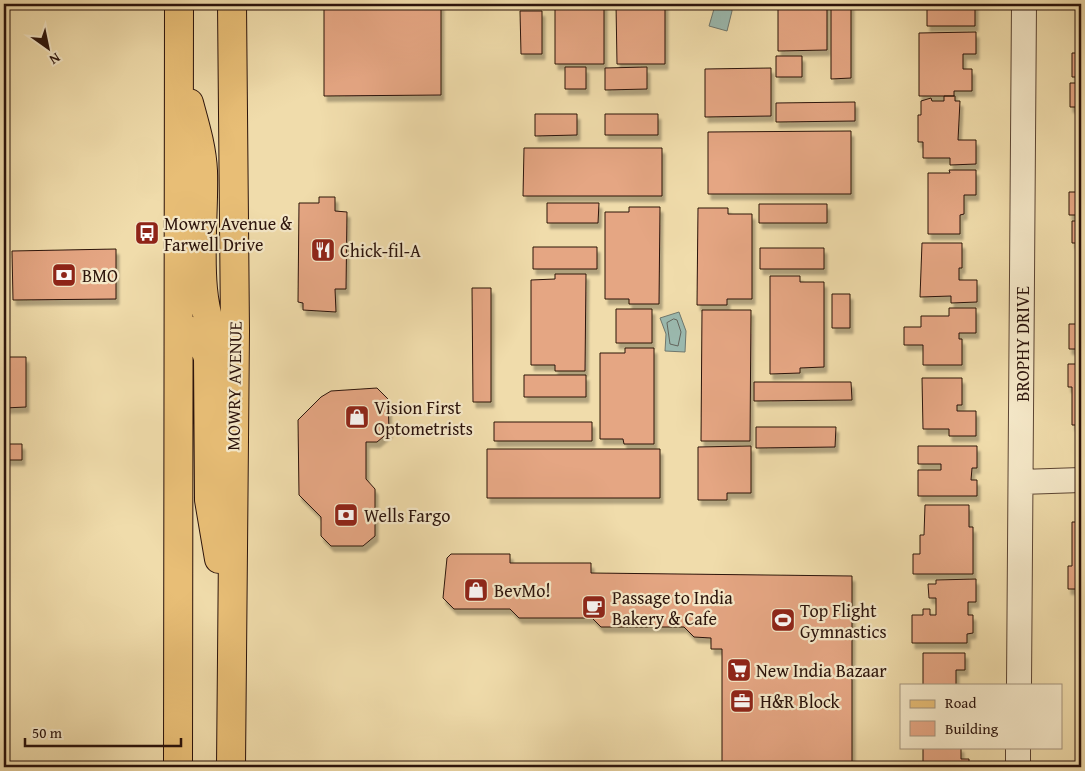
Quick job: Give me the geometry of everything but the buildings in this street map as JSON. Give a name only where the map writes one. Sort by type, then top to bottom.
[{"type":"main road","points":[[178,767],[179,4]]},
{"type":"main road","name":"MOWRY AVENUE","points":[[231,767],[234,356],[232,4]]},
{"type":"main road","points":[[179,60],[198,139],[202,169],[203,303],[216,343],[223,354],[234,356]]},
{"type":"main road","points":[[179,326],[188,329],[196,335],[205,348],[208,358],[209,500],[232,630]]},
{"type":"street","name":"BROPHY DRIVE","points":[[1019,684],[1024,4]]},
{"type":"street","points":[[1021,482],[1081,480]]},
{"type":"street","points":[[1018,748],[1018,767]]},
{"type":"water","points":[[712,4],[731,4],[732,11],[727,31],[709,26],[714,9]]},
{"type":"water","points":[[679,312],[686,331],[685,352],[665,351],[666,334],[660,318]]},
{"type":"place","name":"Mowry Avenue & Farwell Drive","points":[[147,233]]},
{"type":"place","name":"Chick-fil-A","points":[[323,250]]},
{"type":"place","name":"BMO","points":[[64,275]]},
{"type":"place","name":"Vision First Optometrists","points":[[357,417]]},
{"type":"place","name":"Wells Fargo","points":[[346,515]]},
{"type":"place","name":"BevMo!","points":[[476,590]]},
{"type":"place","name":"Passage to India Bakery & Cafe","points":[[594,607]]},
{"type":"place","name":"Top Flight Gymnastics","points":[[783,620]]},
{"type":"place","name":"New India Bazaar","points":[[739,670]]},
{"type":"place","name":"H&R Block","points":[[742,701]]}]
